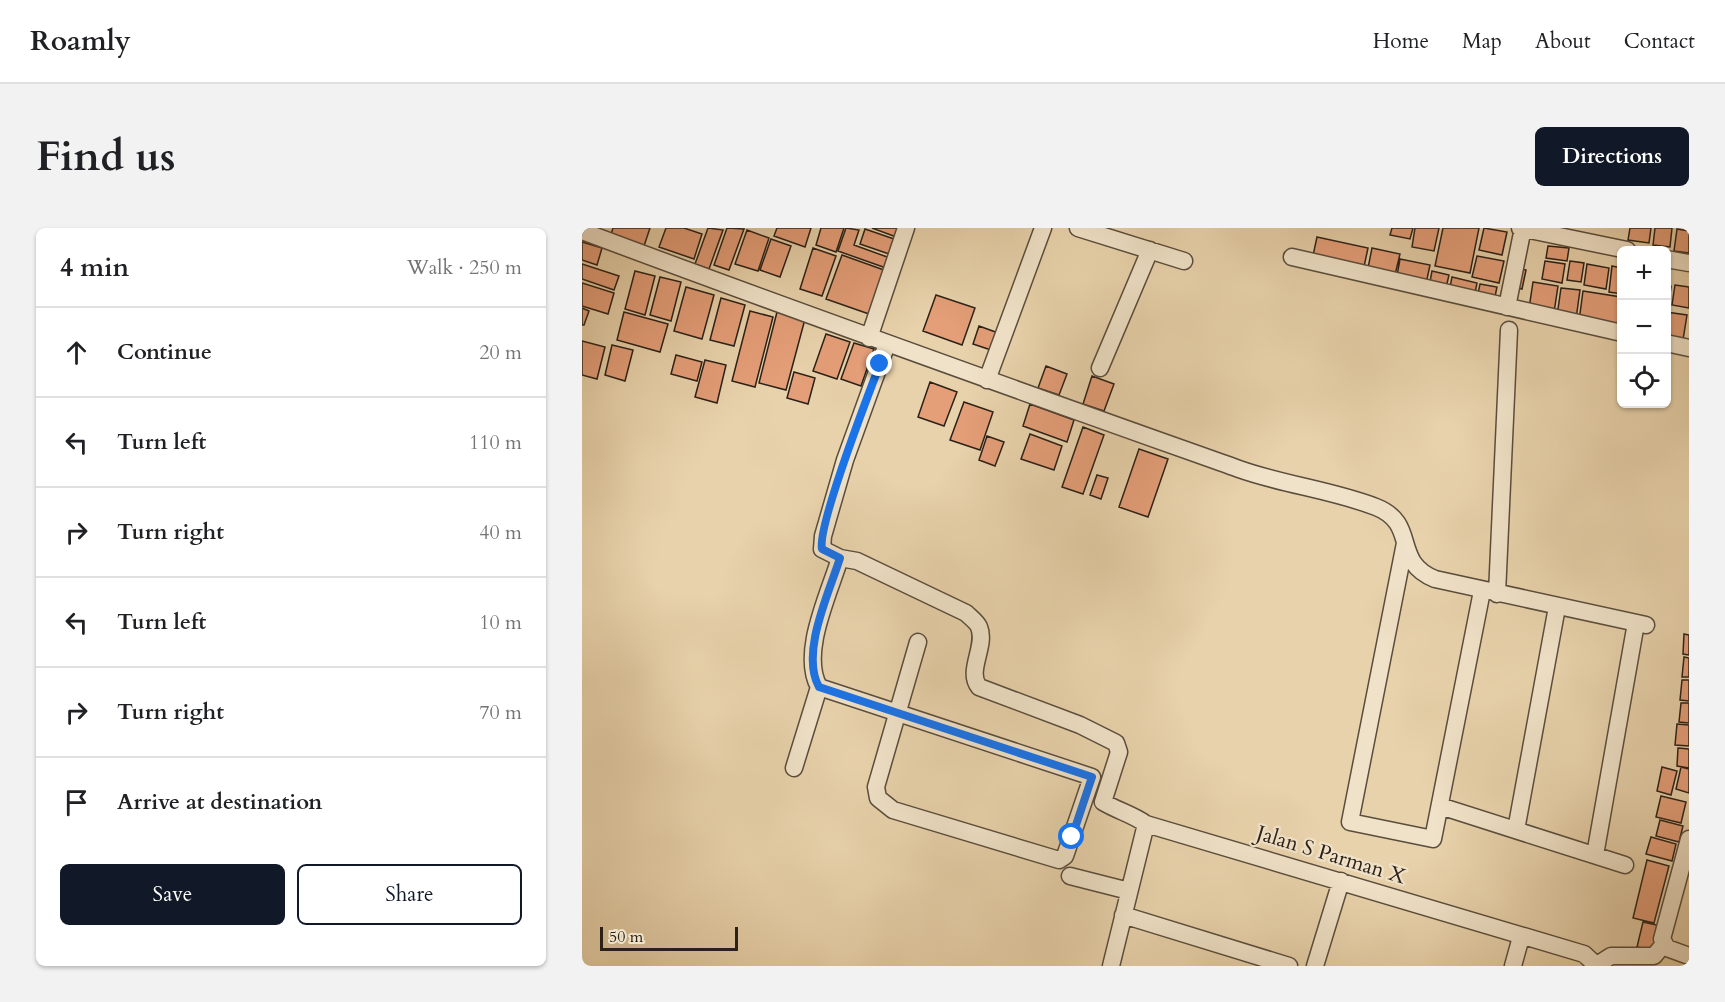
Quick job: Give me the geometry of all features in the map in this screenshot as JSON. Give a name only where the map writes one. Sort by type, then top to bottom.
[{"type":"street","points":[[869,338],[906,228]]},
{"type":"street","points":[[987,380],[1043,228]]},
{"type":"street","points":[[1078,228],[1184,261]]},
{"type":"street","points":[[1508,307],[1522,228],[1617,248]]},
{"type":"street","points":[[582,231],[869,338],[1261,477],[1377,508],[1396,519],[1412,565],[1420,573],[1490,592],[1641,624],[1594,855]]},
{"type":"street","points":[[1100,368],[1150,250]]},
{"type":"street","points":[[1292,257],[1617,332]]},
{"type":"street","points":[[1671,260],[1689,263]]},
{"type":"street","points":[[1405,542],[1350,822],[1433,839],[1490,592],[1509,330]]},
{"type":"street","points":[[887,344],[844,460],[823,536],[822,549],[840,558],[812,649],[813,677],[819,687],[899,712],[1092,777],[1065,856],[1059,860],[1053,860],[893,810],[878,798],[876,787],[899,712],[918,642]]},
{"type":"street","points":[[1671,344],[1689,348]]},
{"type":"street","name":"Jalan S Parman X","points":[[840,558],[857,561],[966,613],[979,626],[980,644],[975,670],[976,684],[979,687],[1102,735],[1116,743],[1119,752],[1103,802],[1122,813],[1132,814],[1146,824],[1584,954],[1597,965]]},
{"type":"street","points":[[1516,830],[1557,607]]},
{"type":"street","points":[[794,768],[819,687]]},
{"type":"street","points":[[1440,806],[1625,865]]},
{"type":"street","points":[[1111,966],[1146,824]]},
{"type":"street","points":[[1597,965],[1611,956],[1654,956],[1664,944],[1663,931],[1689,839]]},
{"type":"street","points":[[1070,876],[1129,891]]},
{"type":"street","points":[[1315,966],[1341,881]]},
{"type":"street","points":[[1123,915],[1289,966]]},
{"type":"street","points":[[1513,966],[1521,937]]},
{"type":"street","points":[[1664,944],[1672,951],[1689,956]]},
{"type":"building","points":[[613,228],[650,228],[643,249],[610,238]]},
{"type":"building","points":[[666,228],[684,228],[702,234],[694,259],[659,247]]},
{"type":"building","points":[[708,228],[723,230],[709,269],[695,264]]},
{"type":"building","points":[[727,228],[744,229],[729,270],[714,265]]},
{"type":"building","points":[[777,228],[811,228],[805,247],[774,236]]},
{"type":"building","points":[[821,228],[844,228],[836,252],[816,245]]},
{"type":"building","points":[[846,228],[859,230],[854,245],[890,258],[886,268],[838,251]]},
{"type":"building","points":[[872,228],[902,228],[899,238]]},
{"type":"building","points":[[1392,228],[1413,228],[1410,239],[1390,235]]},
{"type":"building","points":[[1415,228],[1439,228],[1434,251],[1412,247]]},
{"type":"building","points":[[1443,228],[1479,228],[1470,273],[1435,266]]},
{"type":"building","points":[[1484,228],[1507,232],[1502,255],[1479,250]]},
{"type":"building","points":[[1630,228],[1651,228],[1649,243],[1628,240]]},
{"type":"building","points":[[1655,228],[1672,228],[1670,246],[1653,245]]},
{"type":"building","points":[[865,229],[897,240],[892,255],[860,244]]},
{"type":"building","points":[[1677,229],[1689,231],[1689,253],[1674,251]]},
{"type":"building","points":[[747,230],[769,238],[758,271],[735,264]]},
{"type":"building","points":[[1317,237],[1368,248],[1362,276],[1311,265]]},
{"type":"building","points":[[771,239],[791,246],[780,277],[760,270]]},
{"type":"building","points":[[582,242],[602,248],[597,265],[582,260]]},
{"type":"building","points":[[1548,246],[1569,248],[1567,261],[1546,258]]},
{"type":"building","points":[[813,248],[836,256],[822,296],[800,289]]},
{"type":"building","points":[[1372,248],[1400,254],[1394,279],[1367,273]]},
{"type":"building","points":[[842,255],[884,270],[869,314],[826,299]]},
{"type":"building","points":[[1477,256],[1504,261],[1499,283],[1472,277]]},
{"type":"building","points":[[1400,259],[1430,265],[1424,293],[1395,287]]},
{"type":"building","points":[[1545,261],[1565,264],[1562,283],[1542,279]]},
{"type":"building","points":[[1570,261],[1584,263],[1581,282],[1567,280]]},
{"type":"building","points":[[582,264],[619,276],[614,290],[582,279]]},
{"type":"building","points":[[1587,264],[1609,268],[1606,289],[1584,285]]},
{"type":"building","points":[[1508,266],[1526,270],[1522,289],[1504,285]]},
{"type":"building","points":[[1612,266],[1617,267],[1617,293],[1609,292]]},
{"type":"building","points":[[635,271],[655,276],[645,315],[625,309]]},
{"type":"building","points":[[1432,271],[1449,275],[1444,296],[1428,292]]},
{"type":"building","points":[[660,277],[681,282],[671,321],[650,315]]},
{"type":"building","points":[[1452,277],[1477,283],[1473,303],[1448,298]]},
{"type":"building","points":[[1533,282],[1558,286],[1553,319],[1528,315]]},
{"type":"building","points":[[582,283],[614,293],[608,314],[582,306]]},
{"type":"building","points":[[1480,284],[1497,287],[1493,306],[1476,303]]},
{"type":"building","points":[[1675,285],[1689,287],[1689,308],[1672,305]]},
{"type":"building","points":[[686,287],[714,295],[702,339],[674,331]]},
{"type":"building","points":[[1561,288],[1580,290],[1576,319],[1557,316]]},
{"type":"building","points":[[1583,291],[1617,296],[1617,326],[1579,321]]},
{"type":"building","points":[[936,295],[975,308],[962,345],[923,331]]},
{"type":"building","points":[[721,298],[745,305],[734,346],[710,340]]},
{"type":"building","points":[[582,308],[589,311],[584,325],[582,325]]},
{"type":"building","points":[[750,311],[773,317],[755,387],[732,381]]},
{"type":"building","points":[[624,312],[668,324],[660,352],[617,340]]},
{"type":"building","points":[[777,312],[805,319],[786,390],[759,383]]},
{"type":"building","points":[[1671,313],[1687,315],[1682,346],[1671,345]]},
{"type":"building","points":[[979,326],[1001,334],[994,351],[973,344]]},
{"type":"building","points":[[826,334],[850,342],[837,379],[813,371]]},
{"type":"building","points":[[582,341],[605,347],[597,379],[582,375]]},
{"type":"building","points":[[854,343],[874,349],[861,386],[841,379]]},
{"type":"building","points":[[612,345],[633,350],[625,381],[605,375]]},
{"type":"building","points":[[676,355],[702,362],[697,381],[671,374]]},
{"type":"building","points":[[705,360],[726,365],[717,403],[695,397]]},
{"type":"building","points":[[1046,366],[1067,374],[1059,395],[1038,388]]},
{"type":"building","points":[[794,372],[815,378],[808,404],[787,398]]},
{"type":"building","points":[[1092,376],[1114,384],[1104,411],[1083,404]]},
{"type":"building","points":[[930,382],[957,392],[944,426],[918,417]]},
{"type":"building","points":[[964,402],[993,412],[980,450],[950,440]]},
{"type":"building","points":[[1030,404],[1074,420],[1067,442],[1023,426]]},
{"type":"building","points":[[1083,427],[1104,435],[1083,494],[1062,487]]},
{"type":"building","points":[[1030,434],[1062,446],[1054,470],[1021,459]]},
{"type":"building","points":[[987,436],[1004,442],[995,466],[979,460]]},
{"type":"building","points":[[1139,449],[1168,459],[1148,517],[1119,507]]},
{"type":"building","points":[[1097,475],[1108,478],[1101,499],[1090,495]]},
{"type":"building","points":[[1684,634],[1689,635],[1689,655],[1683,654]]},
{"type":"building","points":[[1684,657],[1689,658],[1689,677],[1682,677]]},
{"type":"building","points":[[1682,680],[1689,680],[1689,701],[1680,700]]},
{"type":"building","points":[[1681,703],[1689,703],[1689,723],[1679,722]]},
{"type":"building","points":[[1677,724],[1689,725],[1689,746],[1675,745]]},
{"type":"building","points":[[1678,748],[1689,749],[1689,768],[1677,766]]},
{"type":"building","points":[[1662,767],[1677,771],[1671,795],[1657,791]]},
{"type":"building","points":[[1681,767],[1689,769],[1689,793],[1676,789]]},
{"type":"building","points":[[1661,796],[1686,802],[1681,823],[1656,817]]},
{"type":"building","points":[[1660,820],[1683,826],[1679,842],[1656,836]]},
{"type":"building","points":[[1651,837],[1676,844],[1672,861],[1646,854]]},
{"type":"building","points":[[1647,860],[1669,866],[1654,923],[1633,918]]},
{"type":"building","points":[[1643,922],[1661,926],[1655,951],[1637,947]]},
{"type":"route","points":[[880,364],[844,460],[821,544],[822,549],[840,558],[812,649],[813,677],[819,687],[1092,777],[1072,837]]}]
